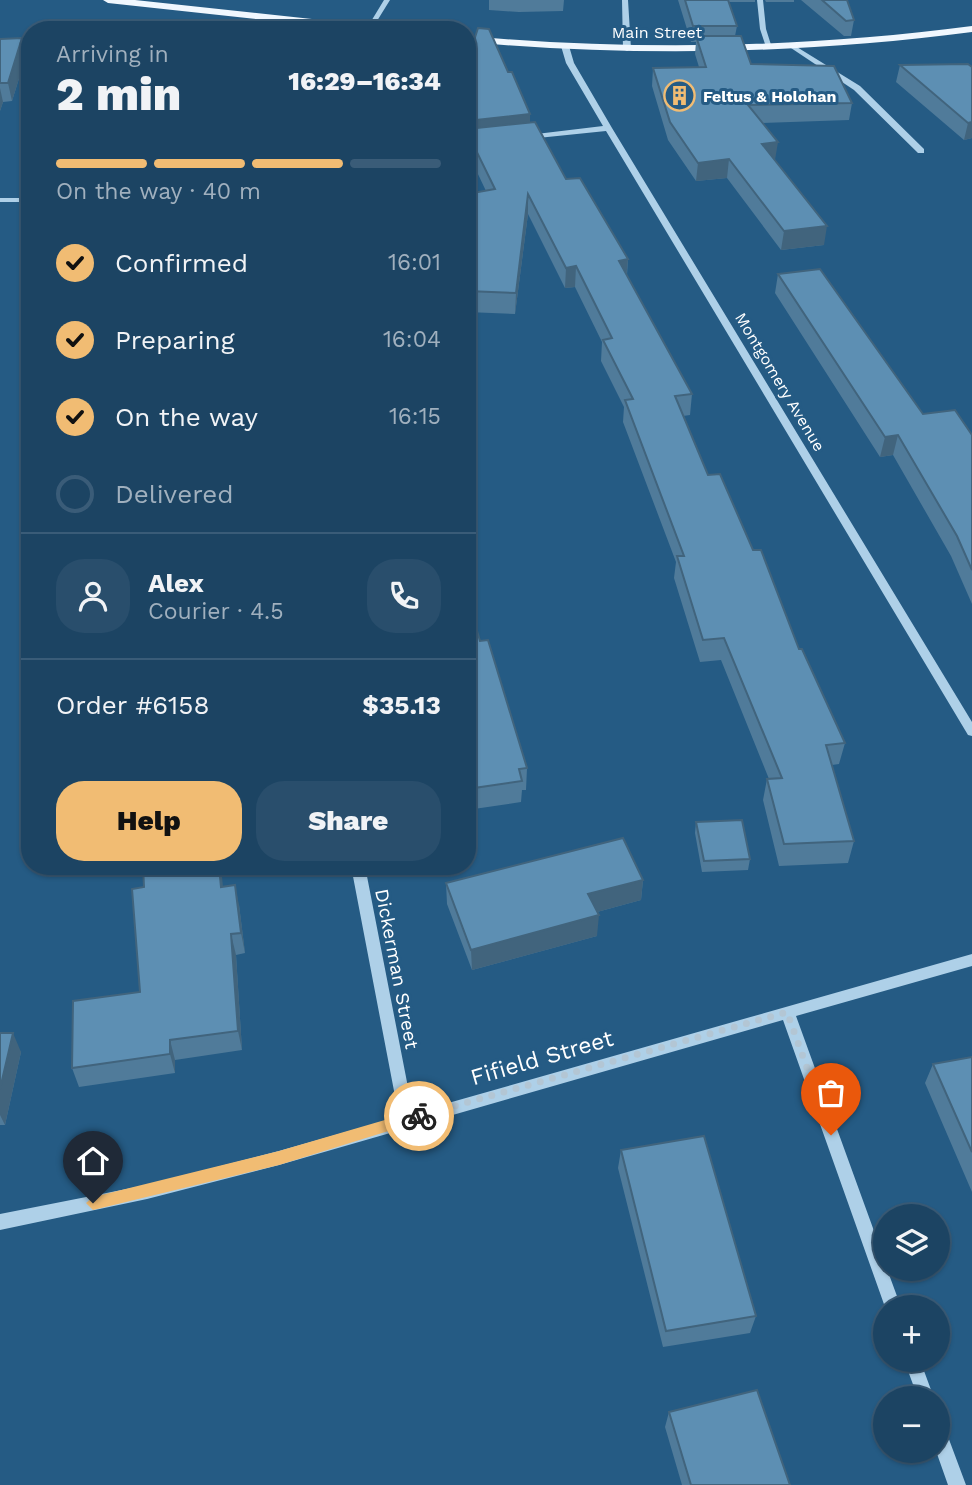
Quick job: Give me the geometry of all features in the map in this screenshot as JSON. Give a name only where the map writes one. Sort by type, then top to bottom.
[{"type":"main road","points":[[108,0],[284,21]]},
{"type":"main road","name":"Main Street","points":[[476,39],[627,48],[770,47],[884,40],[972,29]]},
{"type":"street","points":[[374,21],[387,0]]},
{"type":"street","points":[[625,0],[627,48]]},
{"type":"street","points":[[760,0],[758,10],[770,47]]},
{"type":"street","name":"Montgomery Avenue","points":[[565,46],[570,64],[972,732]]},
{"type":"street","points":[[792,46],[811,61],[861,91],[921,151]]},
{"type":"street","points":[[521,138],[608,128]]},
{"type":"street","points":[[0,200],[21,200]]},
{"type":"street","name":"Dickerman Street","points":[[360,875],[407,1119]]},
{"type":"street","name":"Fifield Street","points":[[0,1222],[147,1192],[279,1158],[407,1119],[972,960]]},
{"type":"street","points":[[787,1012],[889,1295]]},
{"type":"street","points":[[949,1463],[957,1485]]},
{"type":"building","points":[[685,0],[728,0],[737,26],[693,26]]},
{"type":"building","points":[[822,0],[847,0],[854,20],[846,21]]},
{"type":"building","points":[[478,28],[489,29],[530,114],[476,120]]},
{"type":"building","points":[[696,36],[741,36],[751,64],[834,66],[852,103],[748,105],[778,142],[762,144],[827,226],[784,231],[729,159],[698,163],[670,122],[653,68],[706,67]]},
{"type":"building","points":[[21,38],[8,83],[0,83],[0,39]]},
{"type":"building","points":[[968,64],[972,67],[972,122],[968,123],[900,65]]},
{"type":"building","points":[[535,122],[566,179],[580,178],[628,259],[619,261],[692,394],[675,396],[708,475],[720,474],[753,550],[761,550],[799,649],[802,649],[845,743],[826,745],[854,841],[784,844],[767,779],[782,778],[724,638],[703,640],[677,556],[684,556],[625,400],[633,399],[603,340],[612,338],[576,266],[566,268],[528,194],[516,293],[476,291],[476,192],[495,189],[476,150],[476,128]]},
{"type":"building","points":[[820,269],[923,414],[955,410],[972,435],[972,570],[957,536],[898,435],[885,437],[778,274]]},
{"type":"building","points":[[476,627],[480,641],[488,640],[527,768],[519,769],[522,781],[476,788]]},
{"type":"building","points":[[742,820],[750,859],[704,861],[696,822]]},
{"type":"building","points":[[623,838],[643,880],[588,894],[599,915],[471,950],[446,883]]},
{"type":"building","points":[[143,875],[220,875],[221,887],[235,885],[241,933],[231,934],[238,1031],[170,1040],[170,1054],[72,1068],[73,1001],[140,992],[132,889],[144,887]]},
{"type":"building","points":[[0,1033],[13,1033],[0,1089]]},
{"type":"building","points":[[972,1057],[972,1152],[933,1064]]},
{"type":"building","points":[[704,1136],[756,1316],[666,1331],[621,1150]]},
{"type":"building","points":[[757,1390],[790,1485],[691,1485],[669,1412]]},
{"type":"way so far","points":[[419,1116],[787,1012],[831,1135]]},
{"type":"place","name":"Feltus & Holohan","points":[[680,96]]},
{"type":"route","points":[[93,1203],[279,1158],[419,1116]]}]
